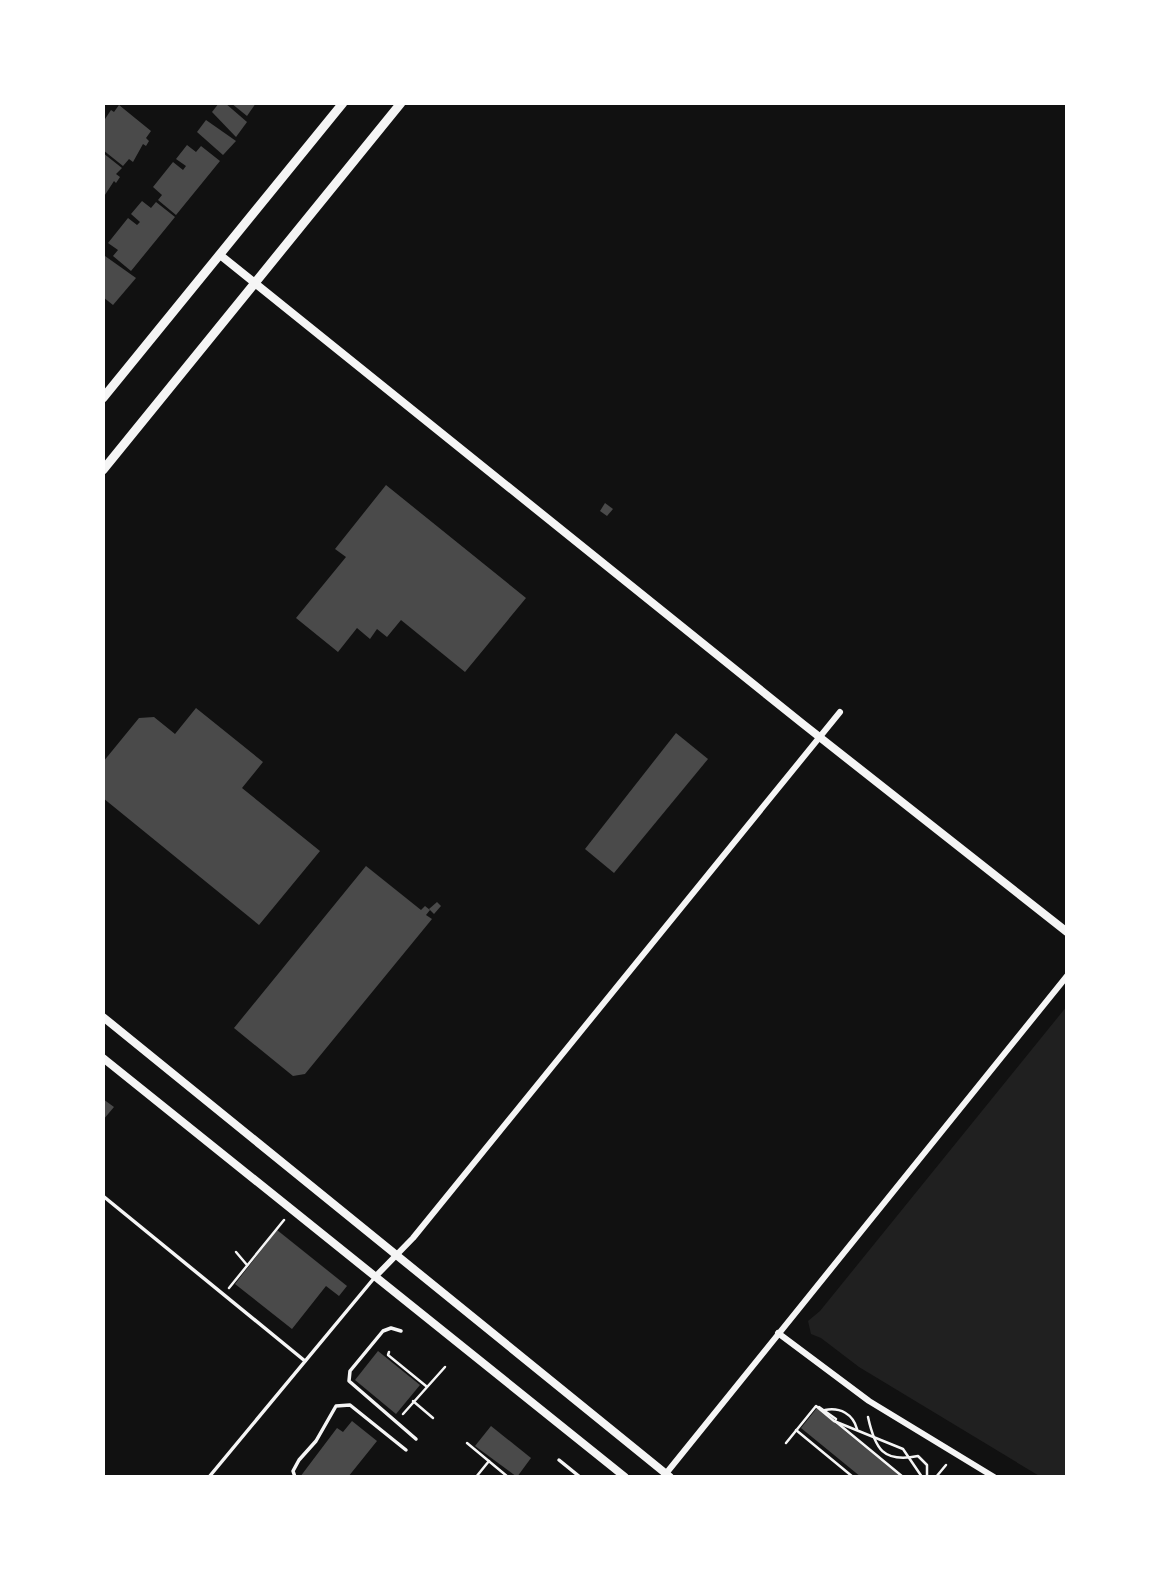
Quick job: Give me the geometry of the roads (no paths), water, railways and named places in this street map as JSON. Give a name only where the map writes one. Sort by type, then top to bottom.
[{"type":"main road","points":[[103,398],[343,103]]},
{"type":"main road","points":[[103,470],[401,103]]},
{"type":"street","points":[[220,255],[1067,932]]},
{"type":"street","points":[[375,1277],[413,1238],[840,712]]},
{"type":"street","points":[[103,1017],[667,1476],[778,1333],[1067,976]]},
{"type":"street","points":[[103,1058],[625,1477]]},
{"type":"street","points":[[778,1333],[869,1401],[994,1477]]},
{"type":"lane","points":[[103,1196],[305,1361]]},
{"type":"lane","points":[[209,1477],[375,1277]]},
{"type":"lane","points":[[401,1331],[391,1328],[383,1331],[350,1371],[349,1381],[416,1439]]},
{"type":"lane","points":[[295,1477],[293,1471],[299,1460],[316,1441],[336,1406],[351,1405],[406,1450]]},
{"type":"lane","points":[[559,1460],[580,1477]]}]
